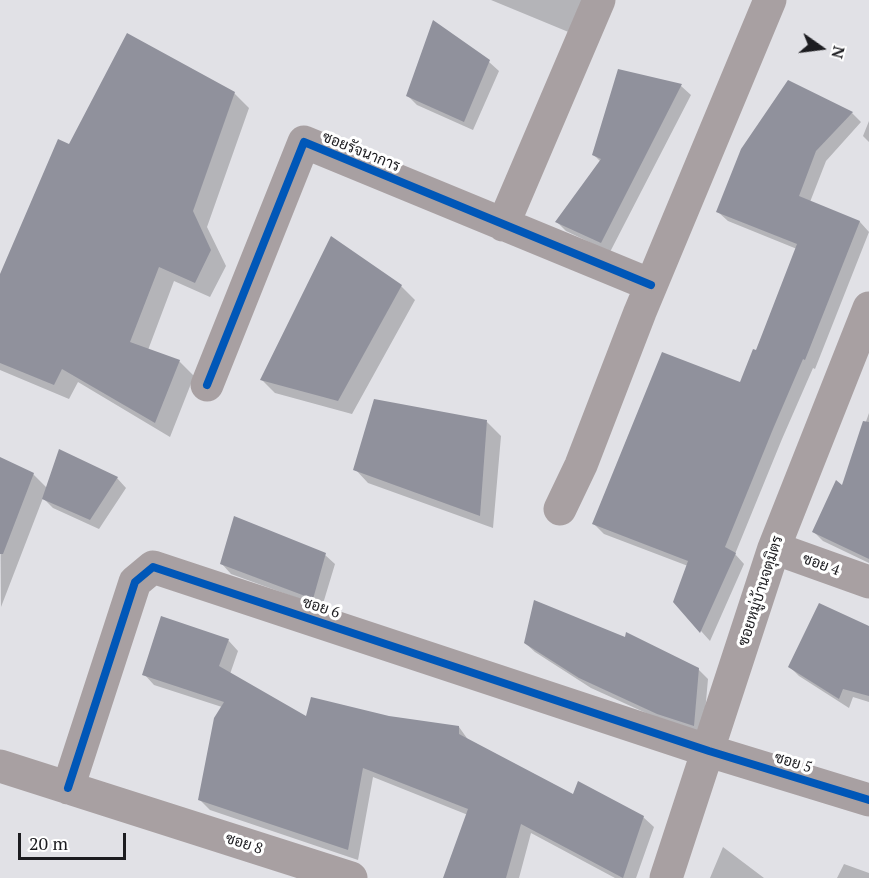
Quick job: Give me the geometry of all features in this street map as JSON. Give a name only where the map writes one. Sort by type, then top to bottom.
[{"type":"street","points":[[503,225],[599,0]]},
{"type":"street","points":[[560,509],[770,0]]},
{"type":"street","name":"ซอยรัจนาการ","points":[[207,385],[304,142],[651,285]]},
{"type":"street","name":"ซอยหมู่บ้านจตุมิตร","points":[[666,878],[774,548],[869,308]]},
{"type":"street","name":"ซอย 4","points":[[774,548],[869,582]]},
{"type":"street","name":"ซอย 6","points":[[68,788],[135,582],[153,567],[709,751]]},
{"type":"street","name":"ซอย 5","points":[[709,751],[869,800]]},
{"type":"street","name":"ซอย 8","points":[[0,766],[351,878]]},
{"type":"building","points":[[433,20],[490,60],[464,122],[406,96]]},
{"type":"building","points":[[127,33],[235,92],[193,211],[211,250],[195,283],[159,267],[130,342],[180,360],[155,423],[62,369],[54,385],[0,363],[0,274],[58,139],[69,144]]},
{"type":"building","points":[[618,69],[682,84],[601,243],[555,222],[601,159],[592,155]]},
{"type":"building","points":[[788,80],[853,112],[816,151],[799,196],[860,221],[805,360],[803,359],[773,429],[725,547],[736,553],[700,633],[673,602],[688,561],[592,524],[662,352],[740,382],[753,349],[756,350],[797,244],[716,212],[741,149]]},
{"type":"building","points":[[331,236],[402,285],[338,401],[260,380]]},
{"type":"building","points":[[374,399],[487,420],[480,516],[353,470]]},
{"type":"building","points":[[863,421],[869,422],[869,559],[812,532],[836,480],[842,485]]},
{"type":"building","points":[[59,449],[118,477],[90,520],[42,499]]},
{"type":"building","points":[[0,457],[34,473],[3,554],[0,554]]},
{"type":"building","points":[[234,516],[326,553],[313,599],[220,564]]},
{"type":"building","points":[[534,600],[625,637],[626,632],[699,668],[694,726],[657,714],[579,678],[524,643]]},
{"type":"building","points":[[819,603],[869,626],[869,696],[843,689],[839,699],[788,667]]},
{"type":"building","points":[[161,616],[229,639],[219,666],[306,716],[311,697],[389,716],[459,726],[459,734],[573,794],[578,781],[644,816],[623,878],[521,824],[506,878],[443,878],[468,809],[363,768],[348,850],[198,800],[214,718],[224,702],[142,675]]},
{"type":"cycle path","points":[[207,385],[304,142],[651,285]]},
{"type":"cycle path","points":[[68,788],[135,582],[153,567],[709,751],[869,800]]}]
